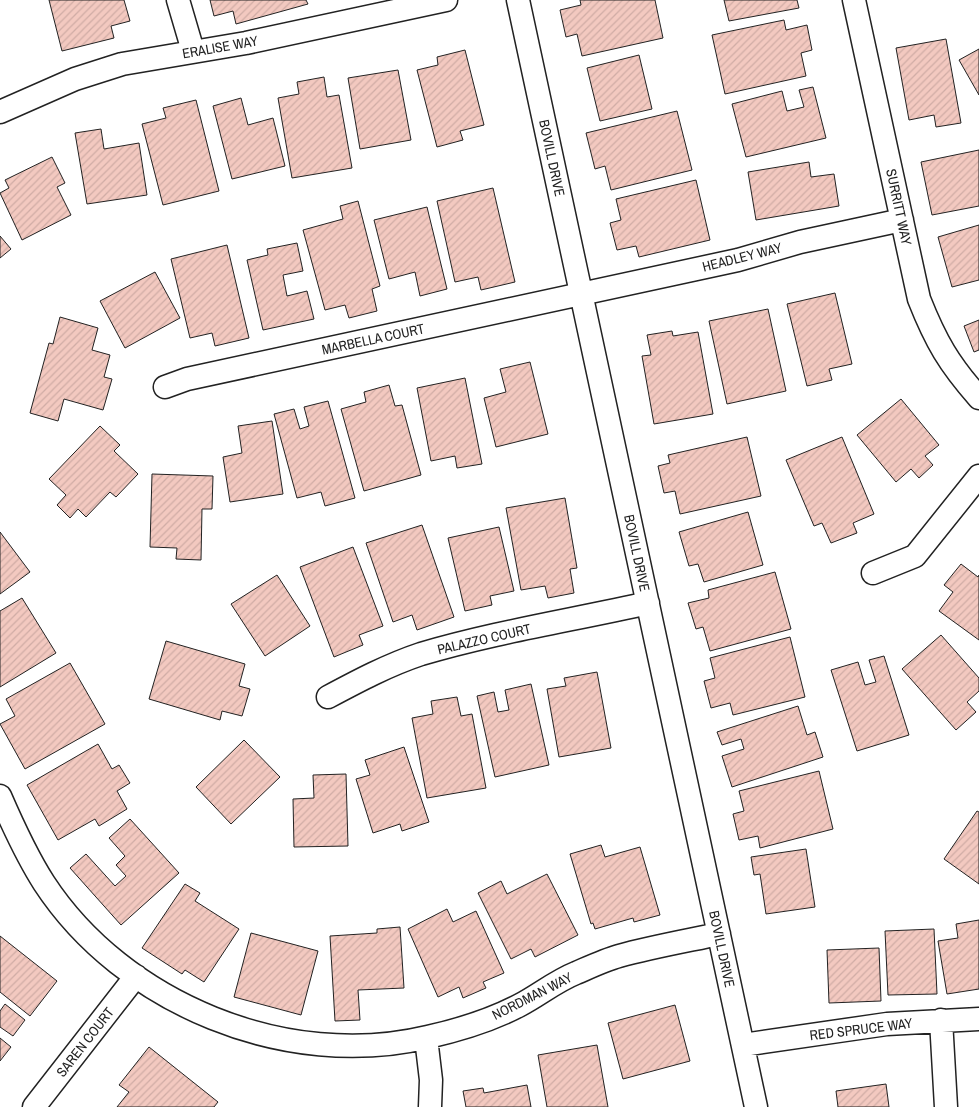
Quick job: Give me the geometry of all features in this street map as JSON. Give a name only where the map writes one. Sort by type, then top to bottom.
[{"type":"street","points":[[178,0],[193,51]]},
{"type":"street","name":"ERALISE WAY","points":[[0,112],[75,78],[122,64],[246,43],[446,0]]},
{"type":"street","name":"BOVILL DRIVE","points":[[518,0],[756,1107]]},
{"type":"street","name":"SURRITT WAY","points":[[854,0],[919,299],[933,336],[954,370],[979,398]]},
{"type":"street","name":"HEADLEY WAY","points":[[582,294],[738,260],[800,242],[902,220]]},
{"type":"street","name":"MARBELLA COURT","points":[[166,387],[187,379],[582,294]]},
{"type":"street","points":[[873,573],[915,556],[979,476]]},
{"type":"street","name":"PALAZZO COURT","points":[[328,697],[368,675],[420,655],[466,642],[648,604]]},
{"type":"street","name":"NORDMAN WAY","points":[[0,796],[18,840],[45,884],[100,948],[136,976],[169,998],[216,1020],[260,1034],[304,1042],[343,1045],[382,1044],[426,1038],[477,1024],[519,1006],[572,975],[618,956],[719,934]]},
{"type":"street","name":"SAREN COURT","points":[[34,1107],[136,976]]},
{"type":"street","name":"RED SPRUCE WAY","points":[[743,1045],[869,1026],[979,1019]]},
{"type":"street","points":[[941,1020],[946,1107]]},
{"type":"street","points":[[426,1038],[431,1080],[430,1107]]},
{"type":"building","points":[[49,0],[124,0],[130,21],[111,26],[114,38],[62,51]]},
{"type":"building","points":[[210,0],[306,0],[308,4],[236,24],[233,11],[214,16]]},
{"type":"building","points":[[580,0],[655,0],[663,38],[582,56],[577,34],[566,37],[560,10],[581,5]]},
{"type":"building","points":[[724,0],[797,0],[799,8],[729,21]]},
{"type":"building","points":[[784,20],[786,30],[807,25],[812,50],[801,53],[806,76],[725,94],[712,35]]},
{"type":"building","points":[[946,39],[961,123],[936,127],[934,115],[909,120],[896,48]]},
{"type":"building","points":[[979,49],[979,95],[959,60]]},
{"type":"building","points":[[465,50],[484,125],[460,131],[463,140],[437,147],[417,70],[438,65],[437,57]]},
{"type":"building","points":[[639,55],[652,109],[600,121],[587,68]]},
{"type":"building","points":[[398,70],[411,140],[360,149],[348,78]]},
{"type":"building","points":[[324,77],[327,97],[339,95],[352,168],[292,178],[278,98],[299,94],[297,82]]},
{"type":"building","points":[[813,87],[826,138],[746,157],[732,104],[782,91],[787,111],[804,107],[799,90]]},
{"type":"building","points":[[241,98],[248,125],[273,118],[285,166],[232,179],[213,106]]},
{"type":"building","points":[[196,100],[219,191],[163,205],[142,124],[166,118],[163,108]]},
{"type":"building","points":[[677,111],[692,170],[611,190],[605,166],[595,169],[586,133]]},
{"type":"building","points":[[101,129],[104,149],[139,143],[147,195],[87,204],[75,133]]},
{"type":"building","points":[[979,150],[979,206],[932,215],[921,162]]},
{"type":"building","points":[[52,157],[65,183],[57,187],[71,215],[22,240],[0,193],[9,188],[5,180]]},
{"type":"building","points":[[809,162],[811,177],[834,174],[839,206],[756,220],[748,172]]},
{"type":"building","points":[[696,180],[710,240],[639,257],[636,246],[617,250],[610,223],[621,220],[616,199]]},
{"type":"building","points":[[493,188],[515,282],[481,290],[478,277],[455,282],[437,201]]},
{"type":"building","points":[[358,201],[380,286],[372,289],[377,311],[349,318],[345,305],[325,310],[303,230],[343,219],[340,206]]},
{"type":"building","points":[[427,207],[447,289],[420,296],[415,272],[389,279],[374,220]]},
{"type":"building","points":[[979,225],[979,280],[952,287],[938,237]]},
{"type":"building","points":[[0,236],[11,249],[0,258]]},
{"type":"building","points":[[297,243],[303,271],[283,275],[287,296],[307,291],[314,319],[263,330],[247,260],[268,255],[267,249]]},
{"type":"building","points":[[227,245],[249,338],[215,346],[212,333],[190,338],[171,259]]},
{"type":"building","points":[[155,272],[180,318],[125,348],[100,301]]},
{"type":"building","points":[[835,293],[852,364],[829,369],[832,380],[807,386],[787,304]]},
{"type":"building","points":[[768,309],[786,391],[727,404],[709,321]]},
{"type":"building","points":[[60,317],[98,328],[92,350],[110,355],[104,377],[112,379],[103,410],[64,399],[58,421],[30,413],[49,343],[53,344]]},
{"type":"building","points":[[979,320],[979,350],[974,352],[964,326]]},
{"type":"building","points":[[672,331],[673,336],[698,332],[713,414],[654,424],[642,356],[651,355],[647,335]]},
{"type":"building","points":[[530,362],[548,434],[496,447],[484,398],[506,392],[500,369]]},
{"type":"building","points":[[465,378],[482,464],[457,468],[455,456],[431,461],[417,388]]},
{"type":"building","points":[[389,385],[395,406],[402,405],[421,475],[364,491],[341,409],[366,402],[364,392]]},
{"type":"building","points":[[901,399],[939,445],[925,456],[933,465],[919,478],[911,469],[896,482],[857,435]]},
{"type":"building","points":[[328,401],[355,498],[325,506],[321,492],[297,498],[274,414],[294,409],[300,429],[309,426],[304,407]]},
{"type":"building","points":[[272,421],[283,494],[230,502],[223,457],[242,453],[238,426]]},
{"type":"building","points":[[100,426],[120,445],[114,451],[138,474],[116,497],[110,492],[86,517],[78,509],[70,518],[57,505],[66,495],[49,479]]},
{"type":"building","points":[[747,437],[761,496],[680,514],[675,491],[664,493],[658,466],[670,463],[668,455]]},
{"type":"building","points":[[842,437],[874,514],[853,523],[857,533],[831,543],[822,523],[814,526],[786,460]]},
{"type":"building","points":[[152,474],[213,476],[212,509],[202,509],[201,560],[176,559],[177,548],[150,547]]},
{"type":"building","points":[[565,498],[577,568],[570,569],[574,593],[548,598],[545,586],[521,590],[506,508]]},
{"type":"building","points":[[748,512],[763,565],[704,582],[698,564],[689,566],[679,532]]},
{"type":"building","points":[[422,525],[454,617],[417,630],[412,615],[393,622],[366,543]]},
{"type":"building","points":[[499,527],[514,591],[490,596],[492,605],[465,611],[448,538]]},
{"type":"building","points":[[0,532],[30,572],[0,594]]},
{"type":"building","points":[[353,547],[383,626],[359,635],[363,645],[334,657],[300,567]]},
{"type":"building","points":[[961,564],[978,577],[979,575],[979,640],[939,611],[953,592],[944,585]]},
{"type":"building","points":[[775,572],[791,629],[710,651],[703,627],[696,629],[688,603],[709,598],[708,590]]},
{"type":"building","points":[[277,575],[310,626],[265,656],[231,604]]},
{"type":"building","points":[[22,598],[56,653],[0,687],[0,611]]},
{"type":"building","points":[[941,635],[979,678],[979,691],[967,702],[976,712],[956,730],[902,669]]},
{"type":"building","points":[[790,637],[805,697],[733,715],[730,703],[711,708],[704,681],[715,678],[710,658]]},
{"type":"building","points":[[166,641],[245,664],[239,686],[250,689],[242,716],[222,711],[220,720],[149,699]]},
{"type":"building","points":[[884,656],[909,735],[857,751],[831,670],[858,662],[865,685],[876,682],[869,660]]},
{"type":"building","points":[[70,663],[105,724],[25,769],[0,724],[15,716],[6,699]]},
{"type":"building","points":[[597,672],[611,748],[559,757],[547,689],[566,686],[564,678]]},
{"type":"building","points":[[531,684],[549,765],[495,777],[477,696],[494,692],[498,712],[509,710],[505,690]]},
{"type":"building","points":[[457,697],[461,716],[472,714],[486,788],[427,798],[412,718],[433,714],[431,701]]},
{"type":"building","points":[[798,706],[807,735],[815,732],[823,757],[732,787],[722,756],[744,749],[741,739],[722,745],[717,732]]},
{"type":"building","points":[[244,740],[280,777],[231,824],[196,787]]},
{"type":"building","points":[[98,744],[112,769],[119,765],[130,783],[117,791],[127,809],[99,826],[95,819],[58,840],[27,785]]},
{"type":"building","points":[[404,747],[429,822],[402,831],[400,824],[373,833],[356,779],[370,775],[365,760]]},
{"type":"building","points":[[819,771],[833,829],[760,848],[758,836],[739,840],[733,814],[744,811],[739,791]]},
{"type":"building","points":[[346,774],[348,846],[294,847],[293,799],[314,798],[313,775]]},
{"type":"building","points":[[977,811],[979,812],[979,884],[944,859]]},
{"type":"building","points":[[130,819],[179,873],[121,925],[70,868],[86,854],[115,886],[126,876],[116,865],[125,856],[109,838]]},
{"type":"building","points":[[601,845],[605,857],[640,847],[660,915],[634,922],[633,918],[595,929],[593,923],[591,924],[570,854]]},
{"type":"building","points":[[806,849],[815,907],[766,914],[760,874],[754,875],[751,857]]},
{"type":"building","points":[[547,874],[578,935],[535,957],[531,949],[511,959],[478,893],[501,881],[507,894]]},
{"type":"building","points":[[185,884],[200,893],[195,901],[239,929],[204,982],[185,970],[182,974],[142,948]]},
{"type":"building","points":[[447,909],[453,922],[476,911],[504,973],[483,982],[486,988],[463,998],[459,987],[438,997],[408,929]]},
{"type":"building","points":[[979,920],[979,989],[947,994],[938,941],[958,938],[956,924]]},
{"type":"building","points":[[400,927],[404,988],[358,990],[360,1020],[335,1021],[330,936],[377,933],[377,929]]},
{"type":"building","points":[[934,929],[937,994],[888,995],[885,931]]},
{"type":"building","points":[[251,933],[318,951],[301,1015],[234,997]]},
{"type":"building","points":[[0,936],[57,981],[30,1016],[0,992]]},
{"type":"building","points":[[879,948],[881,1001],[829,1003],[827,950]]},
{"type":"building","points":[[5,1004],[25,1020],[13,1036],[0,1027],[0,1011]]},
{"type":"building","points":[[675,1005],[690,1061],[623,1079],[608,1023]]},
{"type":"building","points":[[0,1038],[11,1047],[0,1061]]},
{"type":"building","points":[[597,1045],[608,1107],[547,1107],[538,1055]]},
{"type":"building","points":[[149,1047],[218,1102],[214,1107],[117,1107],[129,1092],[119,1085]]},
{"type":"building","points":[[886,1084],[889,1107],[838,1107],[836,1091]]},
{"type":"building","points":[[527,1085],[531,1107],[466,1107],[463,1091],[483,1088],[484,1093]]}]
